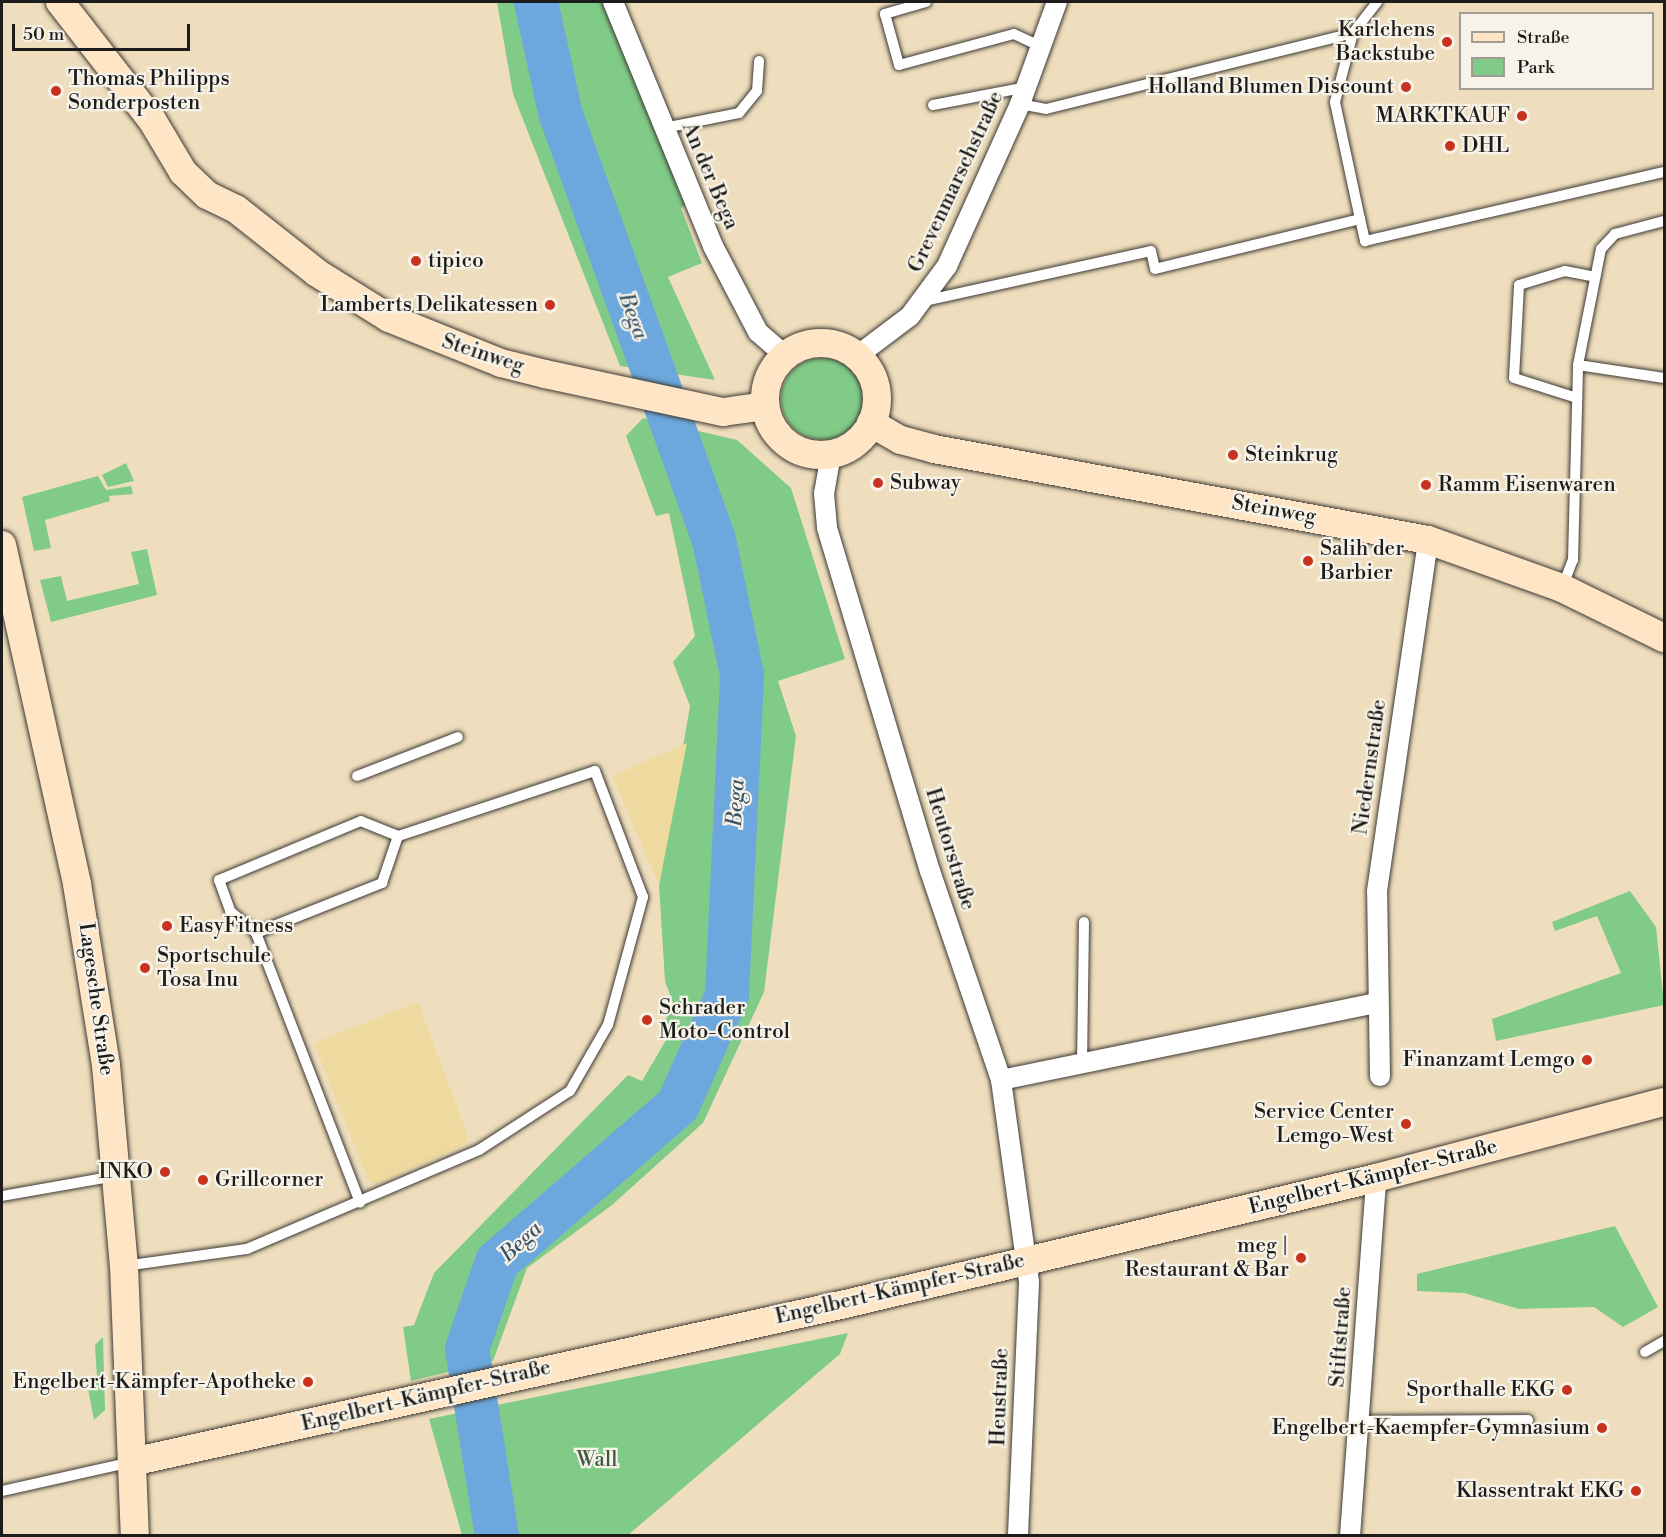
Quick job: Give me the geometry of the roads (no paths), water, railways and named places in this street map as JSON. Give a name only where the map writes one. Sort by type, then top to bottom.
[{"type":"street","name":"Steinweg","points":[[60,2],[152,120],[170,130],[216,178],[236,209],[317,273],[389,318],[501,363],[723,412],[765,406]]},
{"type":"street","name":"An der Bega","points":[[613,2],[664,128],[747,314],[784,356]]},
{"type":"street","name":"Grevenmarschstraße","points":[[857,356],[924,301],[947,266],[1024,96],[1057,2]]},
{"type":"street","points":[[814,343],[830,343],[857,356],[876,390],[871,423],[858,441],[831,454],[789,446],[773,428],[765,406],[768,379],[784,356],[814,343]]},
{"type":"street","name":"Steinweg","points":[[871,423],[900,440],[934,449],[1428,540],[1562,588],[1665,638]]},
{"type":"street","name":"Heutorstraße","points":[[831,454],[824,493],[827,528],[930,871],[1001,1080],[1027,1261]]},
{"type":"street","name":"Niedernstraße","points":[[1380,1076],[1376,1003],[1377,891],[1428,540]]},
{"type":"street","name":"Lagesche Straße","points":[[2,545],[89,946],[117,1176],[124,1266],[135,1536]]},
{"type":"street","points":[[1001,1080],[1082,1066],[1376,1003]]},
{"type":"street","name":"Engelbert-Kämpfer-Straße","points":[[132,1462],[1027,1261],[1376,1178],[1665,1102]]},
{"type":"street","name":"Stiftstraße","points":[[1350,1536],[1376,1178]]},
{"type":"street","name":"Heustraße","points":[[1018,1536],[1027,1261]]},
{"type":"lane","points":[[926,2],[885,14],[899,65],[1014,34],[1042,46]]},
{"type":"lane","points":[[1377,2],[1353,33],[1335,102],[1365,241],[1665,172]]},
{"type":"lane","points":[[933,105],[1024,96],[1046,109],[1353,33]]},
{"type":"lane","points":[[664,128],[739,113],[758,92],[759,61]]},
{"type":"lane","points":[[924,301],[1150,251],[1155,269],[1360,219]]},
{"type":"lane","points":[[1562,588],[1573,560],[1578,365],[1601,249],[1615,234],[1665,221]]},
{"type":"lane","points":[[1577,398],[1514,378],[1519,285],[1565,270],[1595,277]]},
{"type":"lane","points":[[1578,365],[1665,378]]},
{"type":"lane","points":[[357,776],[458,737]]},
{"type":"lane","points":[[124,1266],[247,1249],[360,1203],[479,1150],[570,1091],[608,1025],[643,897],[594,771],[398,836],[362,821],[219,880],[230,911],[256,933],[360,1203]]},
{"type":"lane","points":[[256,933],[382,883],[398,836]]},
{"type":"lane","points":[[1082,1066],[1084,922]]},
{"type":"lane","points":[[2,1196],[117,1176]]},
{"type":"lane","points":[[1645,1352],[1665,1341]]},
{"type":"lane","points":[[1359,1421],[1528,1420]]},
{"type":"lane","points":[[2,1491],[132,1462]]},
{"type":"waterway","name":"Bega","points":[[497,1536],[467,1349],[497,1262],[678,1105],[727,995],[742,675],[714,540],[561,116],[536,2]]},
{"type":"place","name":"Karlchens Backstube","points":[[1447,42]]},
{"type":"place","name":"Holland Blumen Discount","points":[[1406,87]]},
{"type":"place","name":"Thomas Philipps Sonderposten","points":[[56,91]]},
{"type":"place","name":"MARKTKAUF","points":[[1522,116]]},
{"type":"place","name":"DHL","points":[[1450,146]]},
{"type":"place","name":"tipico","points":[[416,261]]},
{"type":"place","name":"Lamberts Delikatessen","points":[[550,305]]},
{"type":"place","name":"Steinkrug","points":[[1233,455]]},
{"type":"place","name":"Subway","points":[[878,483]]},
{"type":"place","name":"Ramm Eisenwaren","points":[[1426,485]]},
{"type":"place","name":"Salih der Barbier","points":[[1308,561]]},
{"type":"place","name":"EasyFitness","points":[[167,926]]},
{"type":"place","name":"Sportschule Tosa Inu","points":[[145,968]]},
{"type":"place","name":"Schrader Moto-Control","points":[[647,1020]]},
{"type":"place","name":"Finanzamt Lemgo","points":[[1587,1060]]},
{"type":"place","name":"Service Center Lemgo-West","points":[[1406,1124]]},
{"type":"place","name":"INKO","points":[[165,1172]]},
{"type":"place","name":"Grillcorner","points":[[203,1180]]},
{"type":"place","name":"meg | Restaurant & Bar","points":[[1301,1258]]},
{"type":"place","name":"Engelbert-Kämpfer-Apotheke","points":[[308,1382]]},
{"type":"place","name":"Sporthalle EKG","points":[[1567,1390]]},
{"type":"place","name":"Engelbert-Kaempfer-Gymnasium","points":[[1602,1428]]},
{"type":"place","name":"Klassentrakt EKG","points":[[1636,1491]]},
{"type":"park label","name":"Wall","points":[[597,1460]]}]
